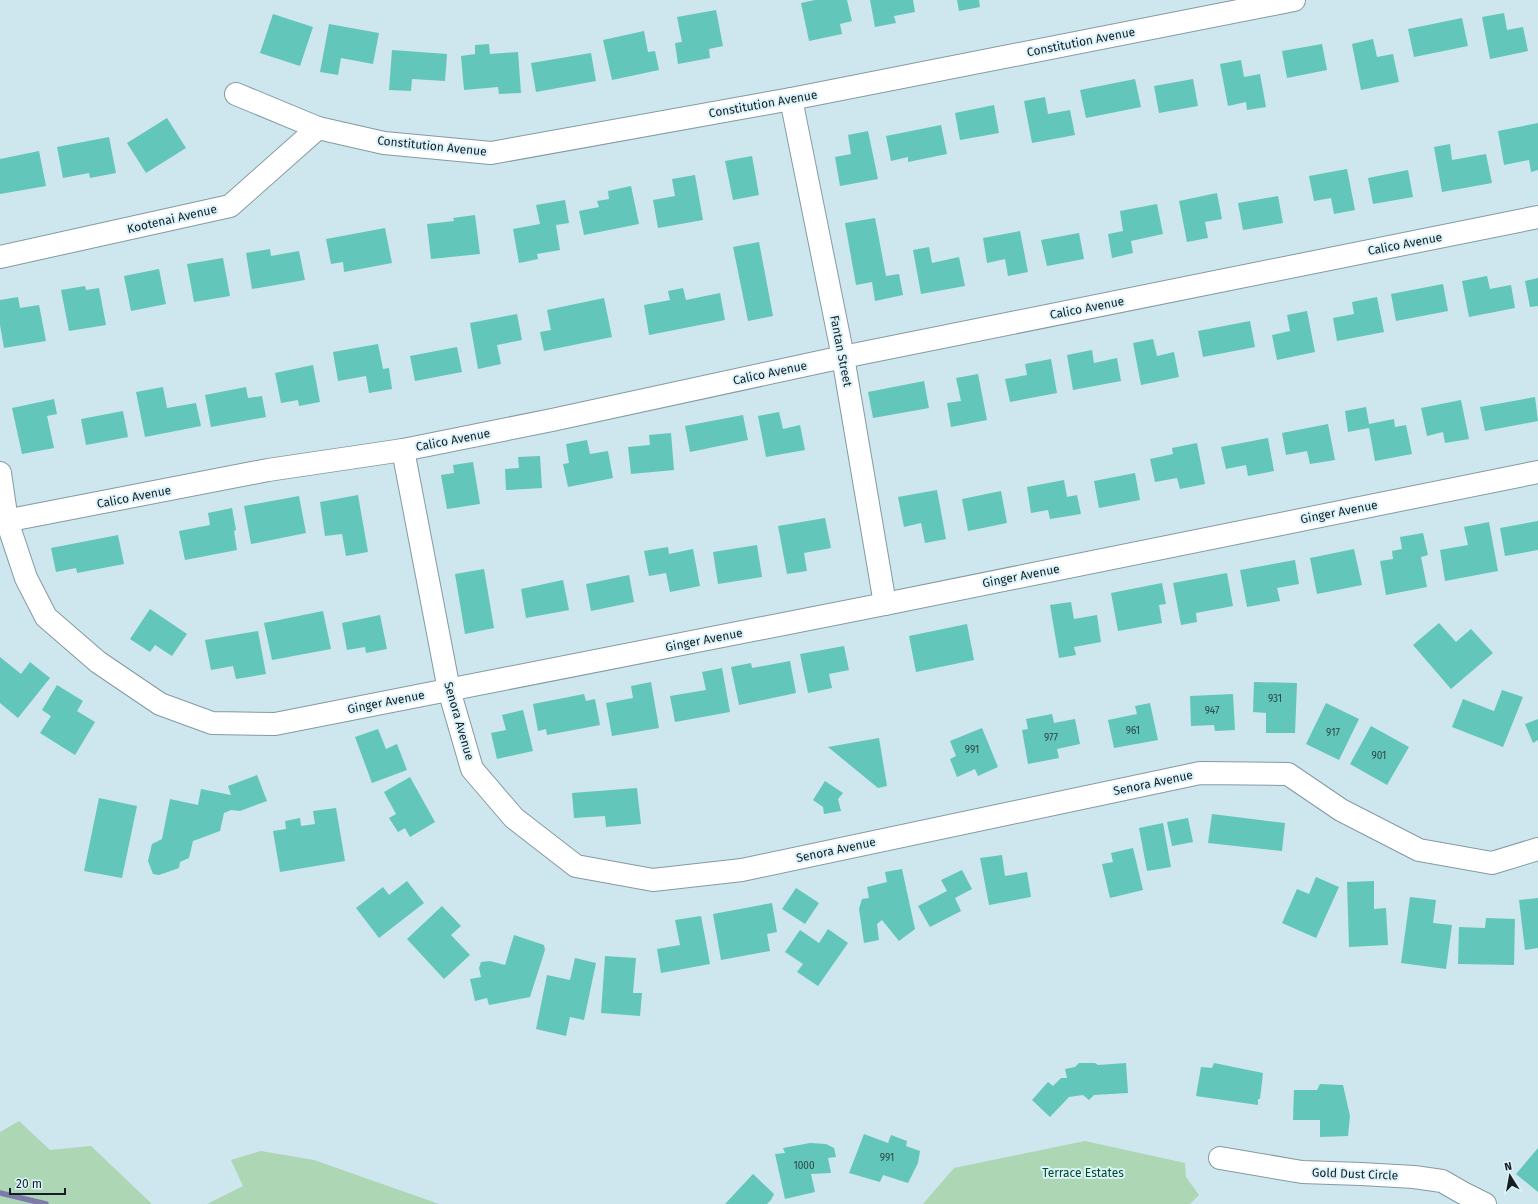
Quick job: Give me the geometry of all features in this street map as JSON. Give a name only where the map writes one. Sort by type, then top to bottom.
[{"type":"street","name":"Constitution Avenue","points":[[236,94],[318,128],[384,143],[491,152],[791,99],[1294,0]]},
{"type":"street","name":"Fantan Street","points":[[791,99],[843,357],[885,604]]},
{"type":"street","name":"Kootenai Avenue","points":[[0,257],[230,206],[318,128]]},
{"type":"street","name":"Calico Avenue","points":[[4,522],[268,470],[403,450],[843,357],[1538,217]]},
{"type":"street","name":"Senora Avenue","points":[[403,450],[448,690],[472,769],[514,818],[576,866],[653,880],[742,870],[1200,773],[1288,774],[1341,810],[1419,850],[1492,863],[1538,849]]},
{"type":"street","name":"Ginger Avenue","points":[[0,474],[4,522],[26,578],[46,617],[98,662],[160,704],[212,723],[275,724],[885,604],[1538,472]]},
{"type":"street","name":"Gold Dust Circle","points":[[1220,1158],[1302,1172],[1376,1174],[1442,1181],[1463,1194],[1485,1204]]},
{"type":"green space","points":[[19,1121],[50,1150],[91,1146],[152,1204],[0,1204],[0,1132]]},
{"type":"green space","name":"Terrace Estates","points":[[1085,1141],[1185,1163],[1186,1177],[1199,1195],[1190,1204],[923,1204],[954,1168]]},
{"type":"green space","points":[[261,1151],[314,1160],[439,1204],[207,1204],[243,1186],[231,1160]]},
{"type":"building","points":[[815,0],[847,0],[852,21],[840,24],[842,34],[809,41],[801,3]]},
{"type":"building","points":[[870,0],[913,0],[915,12],[894,16],[896,23],[875,27]]},
{"type":"building","points":[[957,0],[979,0],[980,7],[959,11]]},
{"type":"building","points":[[716,10],[723,46],[709,49],[710,58],[678,64],[675,43],[682,42],[677,17]]},
{"type":"building","points":[[1504,13],[1507,30],[1523,27],[1528,51],[1490,59],[1482,17]]},
{"type":"building","points":[[273,14],[313,27],[300,66],[260,53]]},
{"type":"building","points":[[1462,18],[1468,46],[1414,57],[1408,29]]},
{"type":"building","points":[[329,24],[379,33],[373,64],[341,58],[338,75],[320,72]]},
{"type":"building","points":[[644,31],[648,52],[655,51],[659,70],[612,80],[603,40]]},
{"type":"building","points":[[1373,39],[1377,57],[1393,54],[1399,82],[1361,90],[1352,44]]},
{"type":"building","points":[[489,44],[490,54],[518,52],[521,93],[499,94],[498,87],[464,90],[461,56],[475,54],[475,45]]},
{"type":"building","points":[[1322,44],[1327,70],[1287,78],[1282,51]]},
{"type":"building","points":[[392,50],[447,54],[445,81],[412,79],[411,91],[389,90]]},
{"type":"building","points":[[591,53],[596,81],[536,92],[531,63]]},
{"type":"building","points":[[1241,60],[1244,77],[1260,74],[1266,107],[1247,110],[1246,102],[1228,106],[1220,64]]},
{"type":"building","points":[[1135,79],[1141,107],[1086,118],[1080,90]]},
{"type":"building","points":[[1193,79],[1198,106],[1159,113],[1154,86]]},
{"type":"building","points":[[1045,97],[1048,114],[1070,110],[1075,135],[1032,143],[1024,101]]},
{"type":"building","points":[[994,105],[999,133],[960,140],[955,113]]},
{"type":"building","points":[[167,118],[186,148],[146,173],[127,143]]},
{"type":"building","points":[[1538,123],[1538,170],[1531,172],[1529,160],[1504,165],[1498,131]]},
{"type":"building","points":[[941,125],[947,154],[908,162],[908,157],[891,161],[886,136]]},
{"type":"building","points":[[868,131],[878,179],[840,186],[835,157],[851,154],[848,135]]},
{"type":"building","points":[[109,137],[116,173],[90,178],[89,173],[63,178],[57,147]]},
{"type":"building","points":[[1450,144],[1452,160],[1486,154],[1492,183],[1442,192],[1434,147]]},
{"type":"building","points":[[39,151],[46,186],[0,194],[0,159]]},
{"type":"building","points":[[752,156],[759,195],[733,200],[725,161]]},
{"type":"building","points":[[1347,169],[1355,210],[1334,214],[1331,198],[1314,201],[1309,176]]},
{"type":"building","points":[[1408,170],[1413,197],[1373,204],[1368,178]]},
{"type":"building","points":[[695,175],[703,220],[658,228],[653,200],[675,196],[672,179]]},
{"type":"building","points":[[631,186],[639,224],[584,235],[579,211],[599,207],[597,201],[609,199],[608,191]]},
{"type":"building","points":[[1217,193],[1222,219],[1205,222],[1208,238],[1187,242],[1179,201]]},
{"type":"building","points":[[1278,196],[1283,223],[1243,230],[1238,203]]},
{"type":"building","points":[[565,200],[569,223],[556,225],[560,250],[537,254],[538,259],[519,263],[513,229],[540,224],[536,205]]},
{"type":"building","points":[[1157,204],[1163,234],[1131,241],[1133,253],[1112,258],[1108,234],[1123,231],[1120,211]]},
{"type":"building","points":[[475,215],[480,254],[431,259],[427,224],[454,221],[453,218]]},
{"type":"building","points":[[875,218],[886,276],[899,274],[903,295],[875,301],[872,282],[856,285],[845,223]]},
{"type":"building","points":[[385,228],[392,263],[344,272],[343,262],[331,264],[326,239]]},
{"type":"building","points":[[1020,231],[1028,272],[1008,276],[1005,259],[987,263],[983,238]]},
{"type":"building","points":[[1079,233],[1084,259],[1047,266],[1041,240]]},
{"type":"building","points":[[759,242],[773,316],[748,321],[733,247]]},
{"type":"building","points":[[929,247],[932,263],[959,257],[965,286],[921,294],[913,250]]},
{"type":"building","points":[[270,249],[271,256],[299,251],[305,280],[252,289],[246,253]]},
{"type":"building","points":[[223,258],[230,296],[194,302],[187,264]]},
{"type":"building","points":[[159,269],[166,304],[131,311],[124,276]]},
{"type":"building","points":[[1487,276],[1490,289],[1511,285],[1515,308],[1469,317],[1462,281]]},
{"type":"building","points":[[1538,278],[1538,306],[1530,307],[1525,281]]},
{"type":"building","points":[[1443,284],[1448,311],[1396,321],[1391,294]]},
{"type":"building","points":[[85,286],[86,290],[99,288],[106,325],[69,331],[61,290]]},
{"type":"building","points":[[683,288],[686,300],[720,293],[725,320],[649,335],[644,305],[670,300],[668,291]]},
{"type":"building","points":[[18,297],[20,308],[39,305],[46,341],[4,348],[0,325],[0,300]]},
{"type":"building","points":[[1377,297],[1384,332],[1337,341],[1333,318],[1354,314],[1352,302]]},
{"type":"building","points":[[604,298],[612,337],[544,351],[540,332],[551,330],[547,310]]},
{"type":"building","points":[[1307,311],[1315,352],[1277,360],[1272,335],[1290,331],[1287,315]]},
{"type":"building","points":[[517,314],[522,340],[497,345],[501,364],[478,369],[470,323]]},
{"type":"building","points":[[1250,321],[1255,347],[1203,357],[1198,331]]},
{"type":"building","points":[[1153,339],[1157,356],[1174,352],[1179,377],[1141,385],[1133,343]]},
{"type":"building","points":[[378,344],[383,369],[389,368],[392,389],[369,393],[366,376],[338,381],[333,352]]},
{"type":"building","points":[[457,347],[462,372],[415,381],[410,356]]},
{"type":"building","points":[[1092,350],[1094,363],[1117,358],[1121,381],[1073,390],[1067,355]]},
{"type":"building","points":[[1051,359],[1057,393],[1010,402],[1005,379],[1027,375],[1025,364]]},
{"type":"building","points":[[313,365],[320,402],[299,406],[298,400],[281,403],[275,373]]},
{"type":"building","points":[[978,374],[987,420],[951,427],[947,403],[961,401],[956,378]]},
{"type":"building","points":[[924,381],[929,408],[873,418],[868,392]]},
{"type":"building","points":[[163,387],[167,408],[196,403],[201,426],[145,437],[136,392]]},
{"type":"building","points":[[246,387],[248,398],[262,396],[266,417],[211,427],[205,395]]},
{"type":"building","points":[[1535,397],[1538,421],[1485,431],[1480,407]]},
{"type":"building","points":[[54,399],[57,414],[47,416],[54,448],[22,454],[12,408]]},
{"type":"building","points":[[1461,400],[1469,439],[1445,443],[1443,432],[1427,436],[1421,408]]},
{"type":"building","points":[[1366,407],[1369,424],[1394,419],[1395,427],[1406,425],[1412,454],[1375,461],[1369,428],[1348,432],[1345,411]]},
{"type":"building","points":[[123,411],[128,437],[86,445],[81,419]]},
{"type":"building","points":[[779,412],[783,429],[800,425],[805,450],[766,457],[758,416]]},
{"type":"building","points":[[743,415],[748,440],[690,452],[685,426]]},
{"type":"building","points":[[1328,424],[1335,460],[1310,464],[1307,451],[1286,455],[1282,433]]},
{"type":"building","points":[[671,433],[674,470],[631,474],[628,447],[650,445],[649,435]]},
{"type":"building","points":[[1268,438],[1274,471],[1248,476],[1246,465],[1226,469],[1221,447]]},
{"type":"building","points":[[587,440],[590,454],[608,451],[613,478],[568,487],[563,464],[569,463],[566,444]]},
{"type":"building","points":[[1197,443],[1205,484],[1180,489],[1177,478],[1155,482],[1150,459],[1173,454],[1172,448]]},
{"type":"building","points":[[540,456],[542,488],[506,490],[505,469],[519,468],[518,457]]},
{"type":"building","points":[[473,462],[480,504],[447,509],[441,475],[454,473],[453,465]]},
{"type":"building","points":[[1135,473],[1140,500],[1099,508],[1094,481]]},
{"type":"building","points":[[1064,480],[1067,497],[1077,495],[1081,514],[1050,519],[1048,510],[1031,513],[1027,487]]},
{"type":"building","points":[[937,490],[946,539],[925,543],[921,523],[904,527],[898,497]]},
{"type":"building","points":[[1001,491],[1007,523],[968,531],[962,499]]},
{"type":"building","points":[[358,495],[368,552],[346,556],[342,534],[325,536],[320,502]]},
{"type":"building","points":[[299,496],[306,533],[251,544],[244,506]]},
{"type":"building","points":[[232,508],[236,530],[234,531],[237,550],[185,560],[179,531],[210,525],[208,513]]},
{"type":"building","points":[[825,518],[831,548],[804,553],[807,571],[787,574],[778,526]]},
{"type":"building","points":[[1538,521],[1538,550],[1505,556],[1500,528]]},
{"type":"building","points":[[1489,522],[1498,571],[1445,581],[1440,550],[1468,545],[1464,527]]},
{"type":"building","points":[[1423,533],[1428,555],[1421,557],[1427,587],[1386,595],[1380,561],[1393,559],[1392,551],[1402,549],[1400,537]]},
{"type":"building","points":[[118,535],[124,564],[77,573],[76,568],[56,572],[51,548]]},
{"type":"building","points":[[757,545],[762,577],[718,584],[713,552]]},
{"type":"building","points":[[668,547],[669,554],[693,549],[700,586],[670,592],[666,573],[649,576],[644,551]]},
{"type":"building","points":[[1354,549],[1362,585],[1317,594],[1310,558]]},
{"type":"building","points":[[1295,560],[1299,584],[1277,588],[1280,601],[1247,607],[1240,570]]},
{"type":"building","points":[[484,569],[494,628],[465,634],[455,574]]},
{"type":"building","points":[[1227,573],[1233,606],[1196,613],[1197,622],[1181,625],[1173,583]]},
{"type":"building","points":[[629,575],[634,602],[591,611],[586,584]]},
{"type":"building","points":[[563,580],[569,610],[526,618],[521,589]]},
{"type":"building","points":[[1162,583],[1166,604],[1159,605],[1162,623],[1118,631],[1111,593]]},
{"type":"building","points":[[1071,602],[1074,619],[1097,615],[1101,642],[1074,647],[1076,655],[1059,658],[1050,605]]},
{"type":"building","points":[[150,609],[187,634],[172,656],[155,645],[150,652],[130,639]]},
{"type":"building","points":[[323,611],[331,649],[272,660],[264,623]]},
{"type":"building","points":[[380,615],[387,649],[366,653],[365,647],[347,650],[342,623]]},
{"type":"building","points":[[1439,623],[1456,642],[1471,629],[1493,653],[1451,689],[1413,645]]},
{"type":"building","points":[[967,624],[974,660],[916,672],[909,636]]},
{"type":"building","points":[[258,631],[266,674],[236,679],[233,666],[211,670],[205,640]]},
{"type":"building","points":[[844,646],[849,670],[829,674],[832,688],[808,693],[800,654]]},
{"type":"building","points":[[0,657],[21,674],[30,662],[50,678],[18,718],[0,703]]},
{"type":"building","points":[[790,661],[796,693],[739,705],[731,667],[751,663],[752,668]]},
{"type":"building","points":[[722,668],[730,712],[675,722],[670,696],[706,690],[702,672]]},
{"type":"building","points":[[651,682],[659,728],[612,736],[606,703],[633,698],[631,686]]},
{"type":"building","points":[[1254,682],[1297,683],[1295,733],[1266,733],[1266,713],[1253,712]]},
{"type":"building","points":[[57,685],[83,701],[77,711],[95,722],[75,755],[40,733],[51,716],[42,710]]},
{"type":"building","points":[[1502,690],[1523,697],[1503,747],[1452,727],[1463,699],[1494,711]]},
{"type":"building","points":[[584,694],[586,701],[595,699],[600,725],[547,735],[546,729],[538,731],[533,704]]},
{"type":"building","points":[[1233,694],[1235,730],[1215,731],[1214,725],[1191,726],[1190,696]]},
{"type":"building","points":[[1150,703],[1158,740],[1114,748],[1108,720],[1137,714],[1135,706]]},
{"type":"building","points":[[1326,703],[1359,719],[1339,760],[1306,744]]},
{"type":"building","points":[[523,710],[533,751],[497,759],[491,733],[506,730],[502,715]]},
{"type":"building","points":[[1052,714],[1054,723],[1075,719],[1080,744],[1057,749],[1059,758],[1028,764],[1022,730],[1028,729],[1026,719]]},
{"type":"building","points":[[1538,719],[1538,740],[1533,743],[1525,724]]},
{"type":"building","points":[[1371,726],[1409,747],[1387,785],[1350,764]]},
{"type":"building","points":[[982,728],[998,767],[978,776],[975,769],[957,777],[950,759],[956,756],[950,741]]},
{"type":"building","points":[[378,729],[386,749],[397,744],[407,770],[372,783],[355,737]]},
{"type":"building","points":[[879,738],[887,786],[878,788],[828,747]]},
{"type":"building","points":[[257,775],[267,801],[240,811],[231,810],[224,813],[220,831],[193,841],[189,858],[180,862],[179,868],[159,875],[153,874],[148,861],[152,844],[162,839],[170,799],[198,805],[201,789],[231,795],[228,786]]},
{"type":"building","points":[[410,777],[435,822],[410,837],[405,828],[398,832],[389,818],[396,814],[384,792]]},
{"type":"building","points":[[825,781],[843,793],[838,799],[841,811],[824,814],[823,807],[813,800]]},
{"type":"building","points":[[637,788],[641,824],[606,827],[605,816],[574,818],[572,793]]},
{"type":"building","points":[[99,798],[137,806],[122,878],[84,871]]},
{"type":"building","points":[[336,808],[345,861],[280,872],[273,831],[286,829],[285,821],[300,818],[301,826],[315,824],[313,811]]},
{"type":"building","points":[[1212,814],[1285,823],[1282,851],[1208,843]]},
{"type":"building","points":[[1188,818],[1193,842],[1172,846],[1167,822]]},
{"type":"building","points":[[1163,823],[1171,867],[1147,871],[1139,828]]},
{"type":"building","points":[[1133,848],[1143,890],[1110,898],[1102,864],[1113,862],[1111,853]]},
{"type":"building","points":[[1002,855],[1005,876],[1027,872],[1031,897],[989,905],[980,858]]},
{"type":"building","points":[[902,869],[915,929],[899,941],[882,920],[877,924],[879,940],[864,943],[859,909],[862,899],[869,898],[867,887],[887,882],[885,872]]},
{"type":"building","points":[[962,870],[972,889],[955,898],[961,911],[930,927],[918,906],[947,891],[941,880]]},
{"type":"building","points":[[1316,877],[1339,887],[1316,938],[1282,923],[1297,889],[1309,894]]},
{"type":"building","points":[[407,881],[424,903],[379,938],[356,908],[383,887],[389,895]]},
{"type":"building","points":[[1374,881],[1374,909],[1386,908],[1388,945],[1349,947],[1347,882]]},
{"type":"building","points":[[796,888],[819,903],[805,924],[782,909]]},
{"type":"building","points":[[1410,897],[1436,900],[1433,923],[1452,925],[1446,969],[1401,963]]},
{"type":"building","points":[[1538,898],[1538,948],[1525,950],[1519,900]]},
{"type":"building","points":[[772,903],[777,932],[767,934],[770,951],[721,960],[713,914]]},
{"type":"building","points":[[442,906],[461,926],[451,935],[470,955],[444,979],[407,939]]},
{"type":"building","points":[[701,916],[710,964],[661,973],[657,949],[680,945],[675,920]]},
{"type":"building","points":[[1486,918],[1515,919],[1514,965],[1458,964],[1459,927],[1485,928]]},
{"type":"building","points":[[828,929],[848,943],[818,986],[797,972],[803,964],[785,952],[800,930],[819,943]]},
{"type":"building","points":[[514,935],[544,945],[545,950],[530,997],[489,1005],[487,998],[475,1001],[470,979],[481,977],[479,968],[481,962],[490,961],[505,965]]},
{"type":"building","points":[[605,956],[636,958],[633,993],[642,993],[640,1016],[601,1013]]},
{"type":"building","points":[[575,958],[596,963],[584,1020],[570,1017],[566,1036],[536,1029],[547,975],[570,980]]},
{"type":"building","points":[[1079,1063],[1095,1063],[1098,1065],[1126,1063],[1128,1093],[1094,1095],[1089,1100],[1083,1095],[1069,1097],[1050,1117],[1032,1100],[1048,1082],[1053,1086],[1061,1078],[1067,1078],[1065,1069],[1075,1067]]},
{"type":"building","points":[[1214,1063],[1263,1073],[1258,1105],[1196,1096],[1201,1067],[1212,1068]]},
{"type":"building","points":[[1320,1084],[1343,1085],[1350,1116],[1348,1136],[1320,1137],[1320,1120],[1293,1120],[1294,1090],[1317,1090]]},
{"type":"building","points":[[864,1134],[888,1143],[891,1135],[907,1141],[906,1146],[920,1151],[918,1163],[908,1183],[883,1175],[880,1182],[849,1173]]},
{"type":"building","points":[[810,1143],[826,1144],[834,1148],[836,1157],[828,1158],[831,1173],[811,1174],[815,1192],[785,1199],[775,1154],[785,1153],[783,1148]]},
{"type":"building","points":[[1538,1148],[1538,1192],[1516,1174]]},
{"type":"building","points":[[753,1174],[774,1194],[771,1200],[767,1204],[725,1204]]},
{"type":"waterway","points":[[0,1193],[46,1204]]}]
